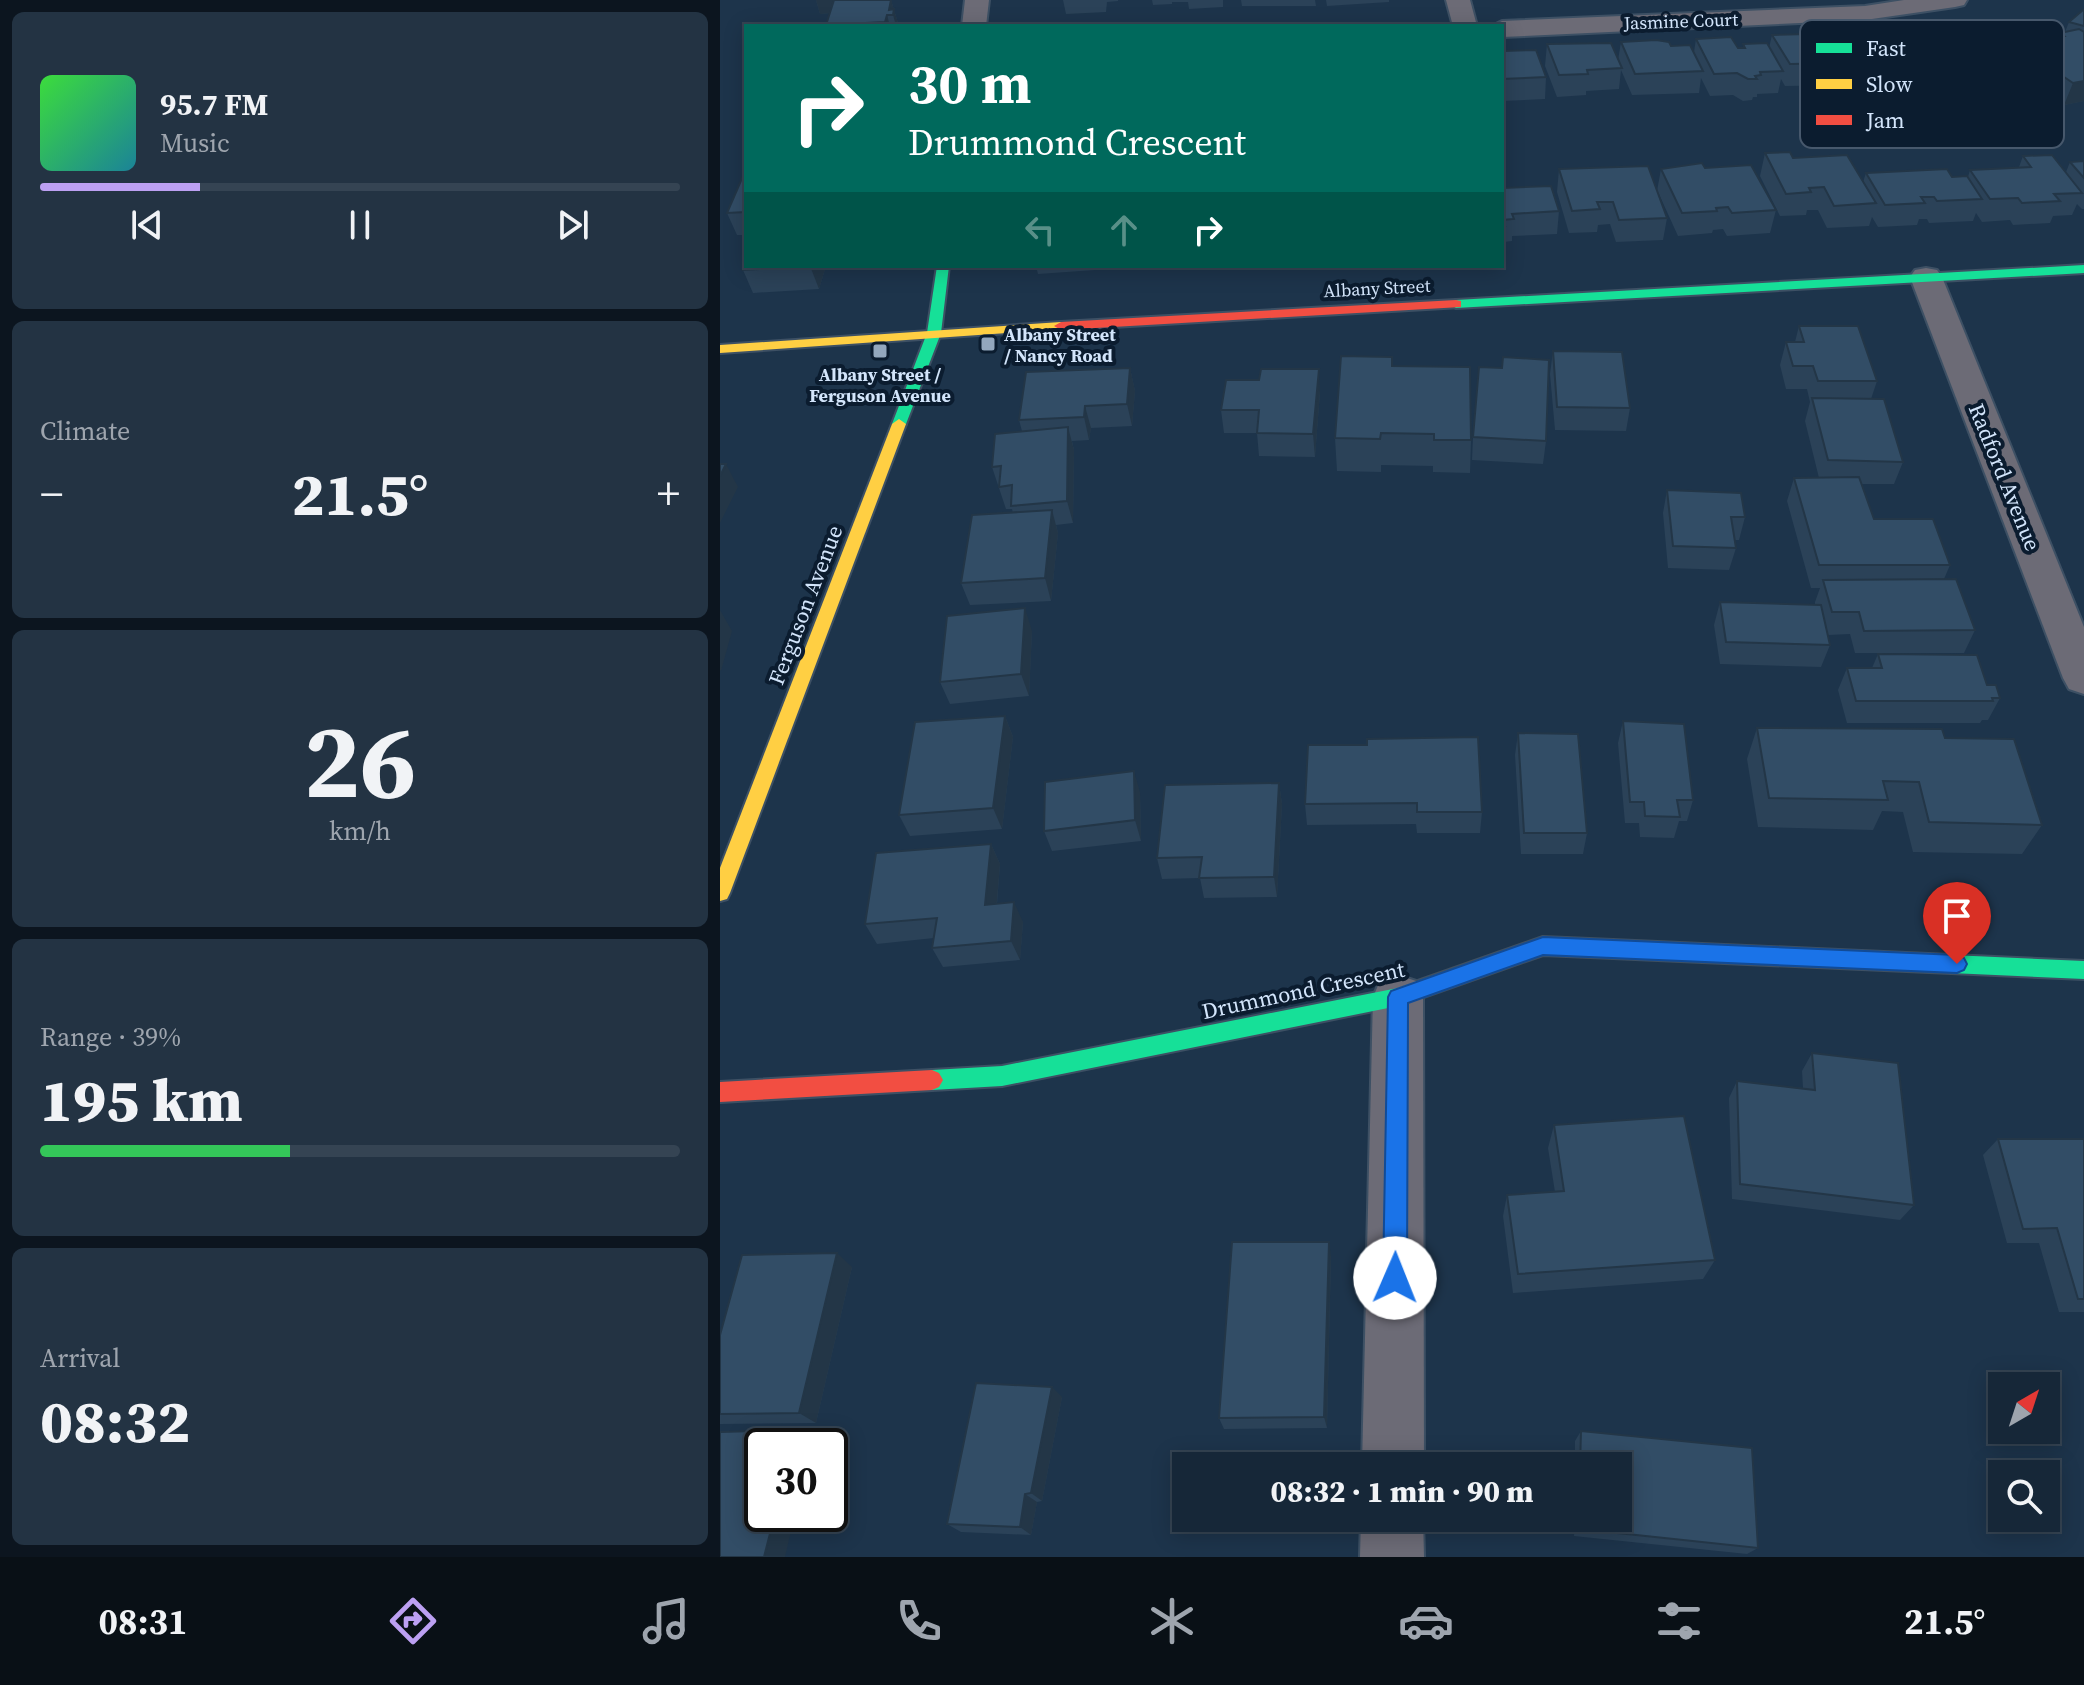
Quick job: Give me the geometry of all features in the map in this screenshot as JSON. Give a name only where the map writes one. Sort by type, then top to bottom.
[{"type":"street","points":[[974,24],[977,0]]},
{"type":"street","points":[[1458,0],[1464,24]]},
{"type":"street","name":"Jasmine Court","points":[[1504,29],[1865,13],[1955,0]]},
{"type":"street","name":"Ferguson Avenue","points":[[720,893],[934,333],[943,268]]},
{"type":"street","name":"Albany Street","points":[[720,349],[934,333],[2084,269]]},
{"type":"street","name":"Radford Avenue","points":[[1926,277],[2084,678]]},
{"type":"street","name":"Drummond Crescent","points":[[720,1092],[1002,1076],[1398,997],[1543,946],[2084,970]]},
{"type":"street","points":[[1393,1452],[1398,997]]},
{"type":"street","points":[[1392,1532],[1392,1557]]},
{"type":"building","points":[[834,0],[891,0],[889,10],[894,9],[893,15],[887,15],[885,22],[826,24]]},
{"type":"building","points":[[2083,10],[2084,26],[2069,22]]},
{"type":"building","points":[[2079,29],[2084,32],[2084,81],[2073,83],[2064,77],[2064,32]]},
{"type":"building","points":[[1800,34],[1800,64],[1790,64],[1772,35]]},
{"type":"building","points":[[1731,37],[1738,48],[1745,48],[1743,44],[1767,43],[1783,71],[1760,72],[1761,75],[1755,76],[1757,79],[1748,79],[1737,73],[1714,74],[1696,39]]},
{"type":"building","points":[[1621,42],[1669,42],[1671,46],[1690,45],[1703,71],[1635,74]]},
{"type":"building","points":[[1611,43],[1622,68],[1559,75],[1547,44]]},
{"type":"building","points":[[1536,50],[1546,77],[1504,79],[1504,51]]},
{"type":"building","points":[[1790,152],[1793,158],[1847,155],[1876,203],[1834,206],[1824,187],[1809,188],[1811,192],[1786,194],[1765,153]]},
{"type":"building","points":[[2052,155],[2082,193],[2054,194],[2060,201],[2022,203],[2018,198],[1990,199],[1970,170],[2031,167],[2023,156]]},
{"type":"building","points":[[2084,161],[2084,178],[2070,162]]},
{"type":"building","points":[[1702,163],[1705,168],[1751,165],[1776,210],[1732,213],[1728,207],[1716,208],[1717,211],[1682,213],[1661,169]]},
{"type":"building","points":[[1648,166],[1667,218],[1619,220],[1613,202],[1597,202],[1600,209],[1572,211],[1559,169]]},
{"type":"building","points":[[1947,169],[1952,177],[1967,176],[1982,199],[1937,201],[1934,197],[1921,197],[1925,203],[1885,205],[1866,173]]},
{"type":"building","points":[[744,174],[744,212],[727,213]]},
{"type":"building","points":[[1551,186],[1559,211],[1512,214],[1514,219],[1504,220],[1504,188]]},
{"type":"building","points":[[1799,326],[1858,326],[1877,381],[1818,381],[1813,366],[1793,366],[1786,342],[1804,342]]},
{"type":"building","points":[[1553,351],[1622,352],[1630,408],[1557,407]]},
{"type":"building","points":[[1341,356],[1392,357],[1392,366],[1470,367],[1471,440],[1434,440],[1434,434],[1381,433],[1380,439],[1335,438]]},
{"type":"building","points":[[1503,357],[1549,360],[1546,441],[1473,437],[1479,367],[1502,368]]},
{"type":"building","points":[[1130,368],[1127,404],[1085,406],[1084,417],[1019,420],[1026,372]]},
{"type":"building","points":[[1261,369],[1319,369],[1313,434],[1257,433],[1259,410],[1221,410],[1226,380],[1259,380]]},
{"type":"building","points":[[1812,398],[1884,399],[1903,462],[1828,460]]},
{"type":"building","points":[[1068,427],[1067,501],[1011,506],[1012,485],[999,487],[1001,466],[992,467],[995,434]]},
{"type":"building","points":[[1859,477],[1874,519],[1933,519],[1950,565],[1819,565],[1794,478]]},
{"type":"building","points":[[1667,490],[1741,493],[1745,517],[1731,517],[1736,548],[1673,546]]},
{"type":"building","points":[[1052,510],[1045,578],[961,583],[972,515]]},
{"type":"building","points":[[1956,579],[1975,630],[1864,631],[1859,612],[1832,612],[1823,580]]},
{"type":"building","points":[[1720,602],[1821,605],[1830,645],[1726,642]]},
{"type":"building","points":[[1025,608],[1021,674],[940,682],[947,616]]},
{"type":"building","points":[[1878,654],[1977,655],[1987,685],[1996,685],[2000,698],[1992,698],[1993,701],[1856,701],[1847,668],[1882,668]]},
{"type":"building","points":[[1005,716],[993,808],[899,815],[915,722]]},
{"type":"building","points":[[1623,721],[1684,724],[1693,800],[1677,800],[1680,817],[1645,816],[1644,802],[1630,802]]},
{"type":"building","points":[[1757,728],[1942,729],[1945,738],[2014,739],[2042,825],[1929,822],[1919,782],[1883,781],[1888,800],[1769,798]]},
{"type":"building","points":[[1518,733],[1578,734],[1587,833],[1524,833]]},
{"type":"building","points":[[1478,737],[1482,812],[1417,812],[1417,803],[1305,804],[1308,745],[1367,745],[1367,739]]},
{"type":"building","points":[[1134,771],[1135,820],[1044,831],[1045,782]]},
{"type":"building","points":[[1279,783],[1274,877],[1199,878],[1202,857],[1157,858],[1165,785]]},
{"type":"building","points":[[991,844],[985,905],[1014,902],[1011,941],[932,948],[937,918],[865,924],[876,853]]},
{"type":"building","points":[[1812,1053],[1898,1063],[1914,1205],[1740,1184],[1737,1081],[1815,1090]]},
{"type":"building","points":[[1684,1116],[1715,1260],[1518,1274],[1507,1195],[1564,1191],[1554,1125]]},
{"type":"building","points":[[1998,1139],[2084,1139],[2084,1299],[2078,1299],[2057,1228],[2023,1229]]},
{"type":"building","points":[[1232,1242],[1329,1242],[1324,1417],[1219,1418]]},
{"type":"building","points":[[837,1253],[799,1413],[720,1414],[720,1335],[742,1255]]},
{"type":"building","points":[[976,1383],[1052,1387],[1031,1493],[1025,1494],[1020,1527],[947,1524]]},
{"type":"building","points":[[744,1431],[744,1532],[770,1532],[764,1557],[720,1557],[720,1432]]},
{"type":"building","points":[[1581,1431],[1752,1448],[1758,1548],[1608,1532],[1632,1532],[1632,1452],[1580,1452]]},
{"type":"traffic: fast","points":[[899,424],[934,333],[943,268]]},
{"type":"traffic: fast","points":[[1456,304],[2084,269]]},
{"type":"traffic: fast","points":[[932,1080],[1002,1076],[1398,997],[1543,946],[1613,949]]},
{"type":"traffic: fast","points":[[1951,964],[2084,970]]},
{"type":"traffic: slow","points":[[720,349],[1061,326]]},
{"type":"traffic: slow","points":[[720,893],[899,424]]},
{"type":"traffic: jam","points":[[1061,326],[1456,304]]},
{"type":"traffic: jam","points":[[1613,949],[1951,964]]},
{"type":"traffic: jam","points":[[720,1092],[932,1080]]},
{"type":"place","name":"Albany Street / Nancy Road","points":[[988,344]]},
{"type":"place","name":"Albany Street / Ferguson Avenue","points":[[880,351]]},
{"type":"route","points":[[1395,1278],[1398,997],[1543,946],[1957,964]]}]
